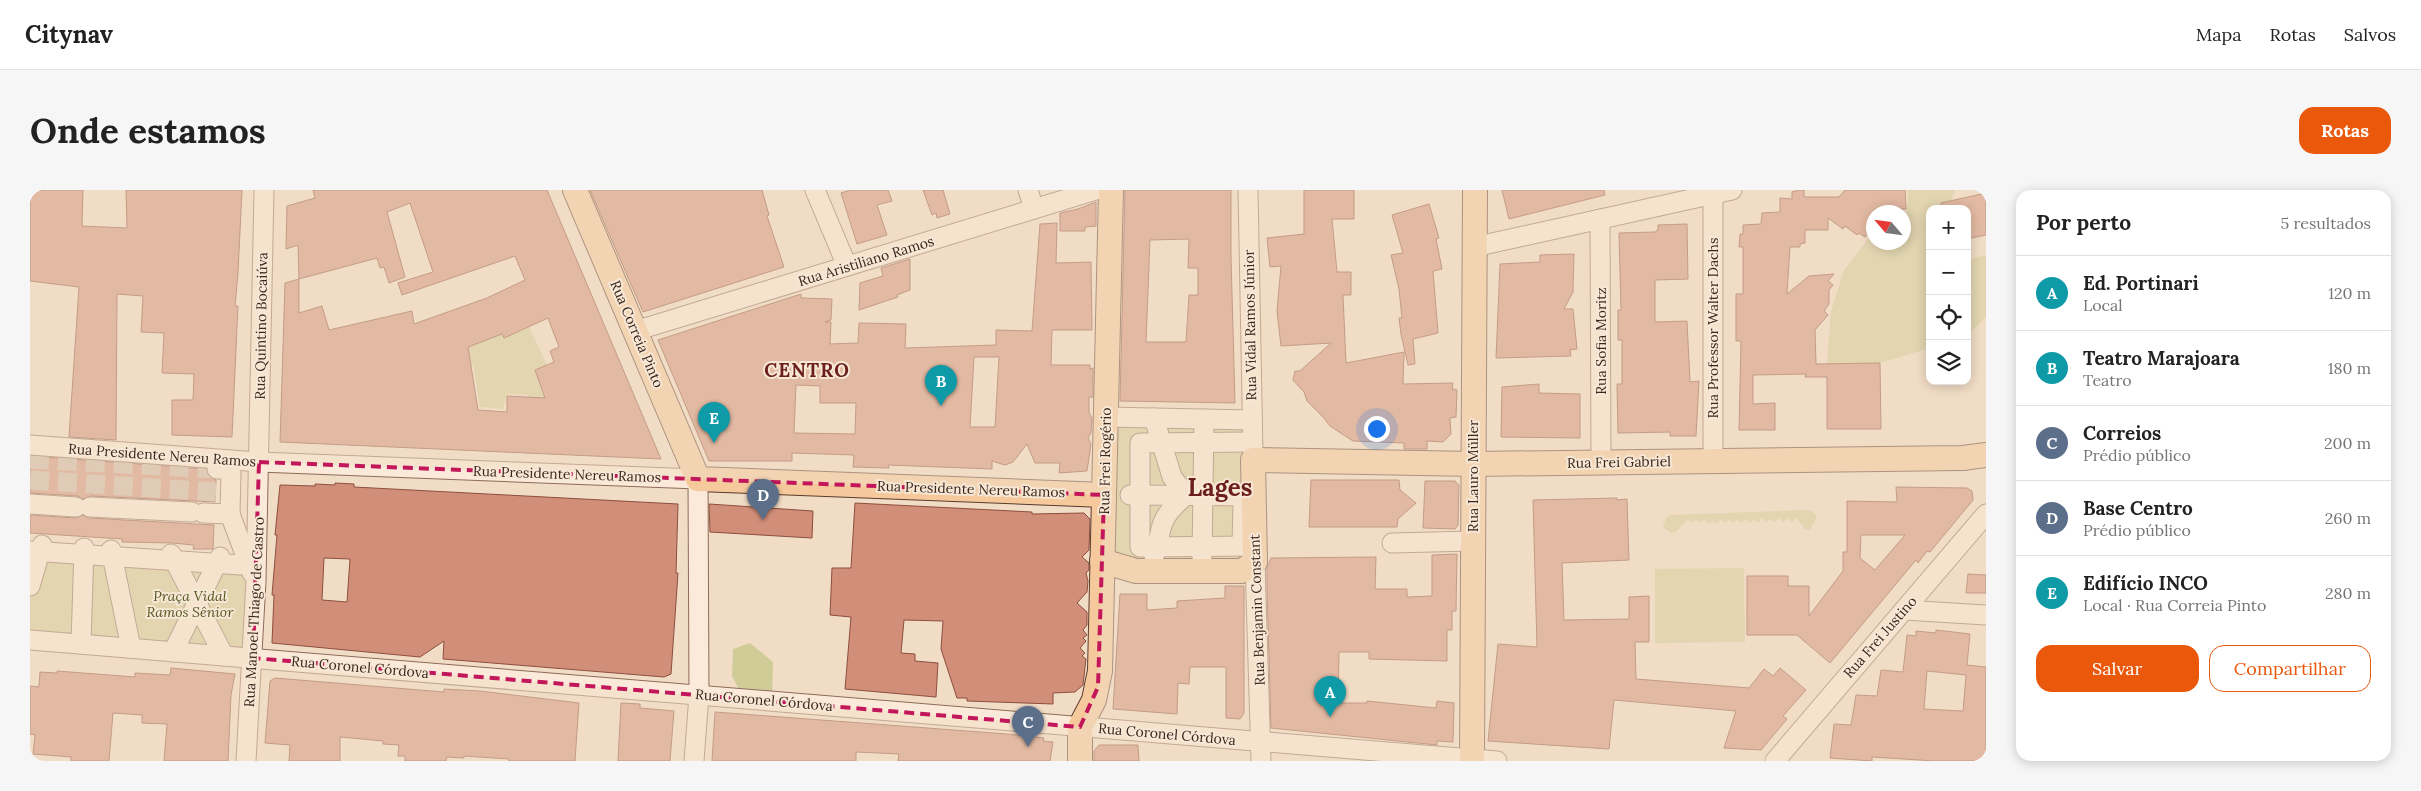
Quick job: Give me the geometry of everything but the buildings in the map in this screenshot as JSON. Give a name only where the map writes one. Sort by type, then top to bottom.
[{"type":"main road","name":"Rua Correia Pinto","points":[[575,190],[698,479]]},
{"type":"main road","name":"Rua Frei Rogério","points":[[1080,727],[1098,688],[1111,190]]},
{"type":"main road","name":"Rua Lauro Müller","points":[[1472,760],[1475,190]]},
{"type":"main road","name":"Rua Frei Gabriel","points":[[1249,448],[1474,464],[1983,459]]},
{"type":"main road","name":"Rua Benjamin Constant","points":[[1248,556],[1249,448]]},
{"type":"main road","name":"Rua Presidente Nereu Ramos","points":[[698,479],[1104,494]]},
{"type":"main road","points":[[1102,561],[1130,570],[1202,571],[1248,556]]},
{"type":"main road","points":[[1080,727],[1080,761]]},
{"type":"street","name":"Rua Quintino Bocaiúva","points":[[259,462],[264,190]]},
{"type":"street","points":[[815,190],[847,266]]},
{"type":"street","points":[[1028,190],[1034,209]]},
{"type":"street","name":"Rua Aristiliano Ramos","points":[[635,331],[1096,190]]},
{"type":"street","name":"Rua Vidal Ramos Júnior","points":[[1248,190],[1246,420],[1249,448]]},
{"type":"street","points":[[1474,247],[1732,190]]},
{"type":"street","name":"Rua Professor Walter Dachs","points":[[1713,194],[1713,461]]},
{"type":"street","name":"Rua Sofia Moritz","points":[[1600,219],[1601,462]]},
{"type":"street","points":[[1106,417],[1246,420]]},
{"type":"street","points":[[1154,418],[1172,476],[1195,495]]},
{"type":"street","points":[[1202,571],[1212,546],[1195,495],[1204,442],[1204,419]]},
{"type":"street","points":[[1223,442],[1246,420]]},
{"type":"street","points":[[1248,556],[1212,546],[1134,547],[1136,443],[1223,442],[1249,448]]},
{"type":"street","name":"Rua Presidente Nereu Ramos","points":[[30,445],[259,462],[698,479]]},
{"type":"street","name":"Rua Manoel Thiago de Castro","points":[[246,761],[253,658],[259,462]]},
{"type":"street","points":[[217,470],[226,469],[231,473],[223,492],[239,533],[248,565],[256,580]]},
{"type":"street","points":[[694,761],[699,695],[698,479]]},
{"type":"street","points":[[1135,495],[1248,496]]},
{"type":"street","points":[[1147,571],[1159,547],[1160,531],[1165,517],[1171,508],[1195,495]]},
{"type":"street","points":[[30,504],[230,514]]},
{"type":"street","name":"Rua Frei Justino","points":[[1774,761],[1986,514]]},
{"type":"street","points":[[1392,543],[1473,541]]},
{"type":"street","points":[[31,580],[37,549],[218,560],[241,565]]},
{"type":"street","points":[[81,644],[84,551]]},
{"type":"street","points":[[112,553],[131,648]]},
{"type":"street","name":"Rua Benjamin Constant","points":[[1248,556],[1261,761]]},
{"type":"street","points":[[172,557],[224,656]]},
{"type":"street","points":[[173,652],[218,560]]},
{"type":"street","points":[[1904,610],[1986,615]]},
{"type":"street","name":"Rua Coronel Córdova","points":[[30,640],[1497,761]]},
{"type":"highlighted area","points":[[259,462],[1104,495],[1098,687],[1080,727],[253,658]]},
{"type":"green space","points":[[1908,190],[1955,190],[1949,205],[1926,205],[1926,349],[1880,363],[1827,364],[1831,311],[1844,270],[1866,242],[1866,250],[1911,250],[1911,205],[1907,205]]},
{"type":"green space","points":[[1986,255],[1986,317],[1971,332],[1971,295],[1971,259]]},
{"type":"green space","points":[[529,327],[547,365],[539,378],[548,408],[529,413],[528,395],[507,394],[503,409],[480,407],[473,365],[433,381],[428,362],[502,334],[504,337]]},
{"type":"green space","points":[[1105,417],[1252,420],[1255,562],[1102,561]]},
{"type":"green space","points":[[1807,510],[1813,512],[1817,517],[1810,530],[1805,529],[1796,518],[1792,522],[1787,518],[1783,522],[1779,518],[1774,522],[1770,519],[1767,522],[1762,518],[1758,523],[1754,519],[1750,523],[1745,519],[1741,523],[1737,519],[1733,523],[1729,519],[1725,523],[1721,519],[1717,524],[1713,521],[1709,524],[1704,519],[1700,523],[1696,520],[1692,523],[1688,519],[1677,531],[1671,533],[1663,527],[1666,518],[1671,515]]},
{"type":"green space","name":"Praça Vidal Ramos Sênior","points":[[30,544],[234,558],[256,581],[253,658],[30,640]]},
{"type":"green space","points":[[1744,568],[1745,642],[1655,643],[1655,569]]},
{"type":"green space","points":[[750,643],[773,662],[772,701],[744,699],[732,676],[733,649]]},
{"type":"tunnel","points":[[30,459],[217,469]]},
{"type":"tunnel","points":[[30,480],[216,492]]},
{"type":"place","name":"Teatro Marajoara","points":[[941,406]]},
{"type":"place","name":"Edifício INCO","points":[[714,443]]},
{"type":"place","name":"Base Centro","points":[[763,520]]},
{"type":"place","name":"Ed. Portinari","points":[[1330,717]]},
{"type":"place","name":"Correios","points":[[1028,747]]},
{"type":"district","name":"CENTRO","points":[[807,370]]},
{"type":"district","name":"Lages","points":[[1220,488]]}]
